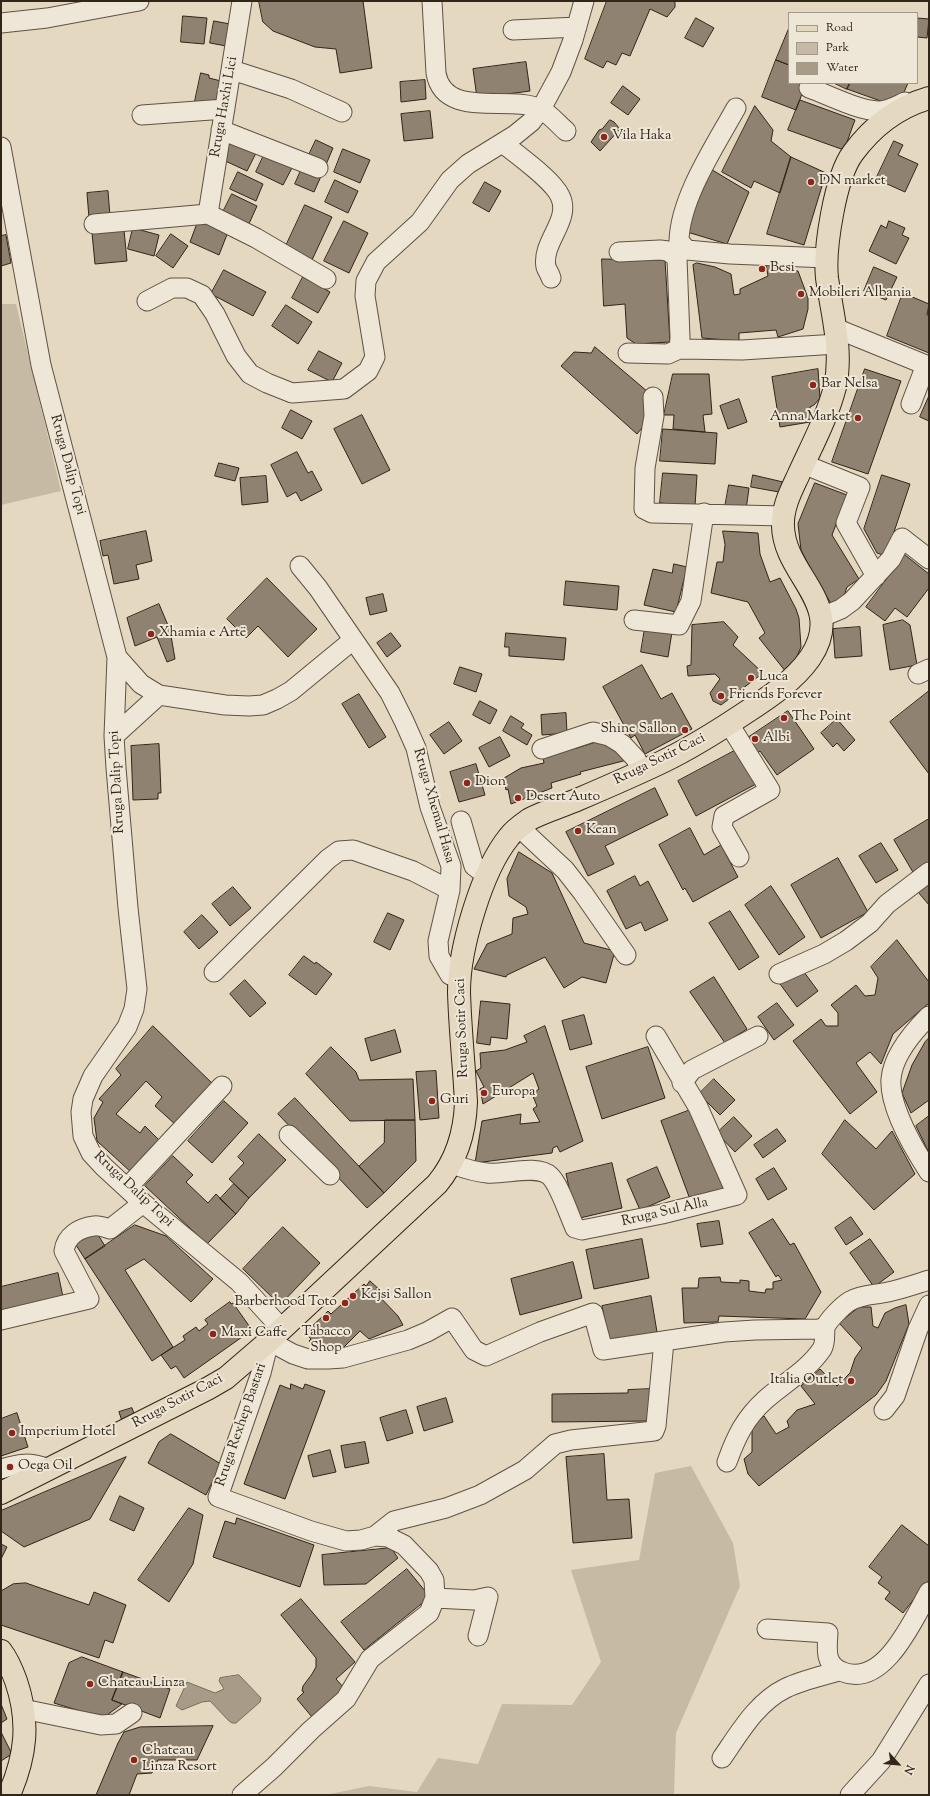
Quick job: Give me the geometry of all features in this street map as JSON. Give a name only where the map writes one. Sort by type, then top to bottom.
[{"type":"main road","name":"Rruga Sotir Caci","points":[[1,1493],[226,1378],[276,1335],[432,1190],[446,1174],[452,1164],[458,1149],[466,1117],[459,992],[460,978],[465,948],[487,876],[500,850],[519,827],[530,819],[579,799],[663,761],[729,724],[773,694],[802,668],[811,657],[820,638],[822,617],[815,598],[796,566],[788,547],[783,527],[784,516],[790,494],[830,403],[838,368],[836,336],[827,277],[829,234],[834,204],[841,180],[852,154],[883,122],[896,111],[922,100]]},
{"type":"main road","points":[[1,1651],[14,1674],[21,1694],[25,1721],[24,1747],[19,1770],[9,1795]]},
{"type":"street","points":[[1,23],[47,18],[139,1]]},
{"type":"street","name":"Rruga Haxhi Lici","points":[[208,214],[242,1]]},
{"type":"street","points":[[432,1],[436,73],[439,84],[443,90],[460,100],[472,103],[509,104],[541,109],[566,131]]},
{"type":"street","points":[[147,301],[172,288],[187,288],[202,295],[215,314],[236,356],[250,374],[266,383],[292,393],[344,389],[368,371],[375,357],[365,296],[366,281],[376,262],[420,222],[450,180],[468,164],[516,136],[531,122],[541,109],[561,72],[577,27],[584,1]]},
{"type":"street","points":[[513,30],[577,27]]},
{"type":"street","points":[[232,70],[291,89],[342,112]]},
{"type":"street","points":[[809,88],[858,106],[878,111],[890,109],[910,99],[922,100]]},
{"type":"street","points":[[736,108],[688,200],[680,226],[679,241],[687,250],[730,254],[827,258]]},
{"type":"street","points":[[142,115],[225,109]]},
{"type":"street","points":[[221,130],[318,168]]},
{"type":"street","points":[[503,144],[546,179],[560,196],[564,212],[547,252],[546,266],[551,278]]},
{"type":"street","name":"Rruga Dalip Topi","points":[[1,147],[42,364],[117,657],[114,736],[122,851],[136,977],[136,998],[131,1019],[122,1037],[87,1088],[81,1112],[81,1125],[83,1136],[91,1154],[143,1203],[239,1282],[276,1335],[293,1354],[308,1358],[328,1360],[342,1358],[408,1340],[427,1332],[452,1318],[474,1350],[486,1356],[540,1332],[593,1313],[603,1350],[668,1335]]},
{"type":"street","points":[[94,224],[208,214],[256,238],[326,279]]},
{"type":"street","points":[[619,252],[660,250],[668,251],[677,258],[711,261],[730,254]]},
{"type":"street","points":[[677,258],[680,338],[679,349]]},
{"type":"street","points":[[628,353],[668,354],[679,349],[742,350],[836,336],[926,365],[911,404]]},
{"type":"street","points":[[653,397],[654,416],[647,451],[644,510],[652,513],[784,516]]},
{"type":"street","points":[[803,464],[860,487],[846,523],[876,576]]},
{"type":"street","points":[[634,620],[679,625],[691,601],[704,513]]},
{"type":"street","points":[[822,617],[840,609],[852,601],[891,559],[902,538],[929,559]]},
{"type":"street","name":"Rruga Xhemal Hasa","points":[[300,566],[318,588],[390,692],[416,748],[430,806],[451,866],[450,890],[438,941],[439,956],[450,975],[460,978]]},
{"type":"street","points":[[117,657],[141,684],[159,695],[225,705],[263,705],[291,691],[353,640]]},
{"type":"street","points":[[114,736],[159,695]]},
{"type":"street","points":[[729,724],[770,790],[724,816],[722,828],[739,857]]},
{"type":"street","points":[[542,749],[593,732],[609,736],[622,744],[636,759],[641,771]]},
{"type":"street","points":[[460,821],[474,866],[487,876]]},
{"type":"street","points":[[519,827],[564,870],[583,893],[626,955]]},
{"type":"street","points":[[214,972],[328,859],[339,852],[353,850],[397,865],[413,871],[450,890]]},
{"type":"street","points":[[779,974],[824,954],[846,941],[870,923],[887,904],[929,872]]},
{"type":"street","points":[[929,1016],[913,1033],[903,1048],[891,1077],[891,1090],[898,1111],[907,1133],[929,1172]]},
{"type":"street","name":"Rruga Sul Alla","points":[[452,1164],[471,1171],[488,1174],[542,1170],[550,1176],[555,1183],[575,1228],[582,1230],[662,1214],[737,1195],[698,1107],[682,1083],[656,1036]]},
{"type":"street","points":[[682,1083],[692,1070],[758,1036]]},
{"type":"street","points":[[126,1188],[222,1086]]},
{"type":"street","points":[[289,1135],[330,1175]]},
{"type":"street","points":[[1,1320],[89,1299],[64,1251],[65,1243],[70,1235],[95,1225],[110,1229],[143,1203]]},
{"type":"street","points":[[375,1536],[394,1521],[446,1508],[480,1495],[525,1470],[555,1444],[572,1440],[654,1431],[656,1426],[668,1335],[755,1330],[819,1329],[825,1327],[839,1309],[857,1297],[887,1292],[929,1280]]},
{"type":"street","points":[[884,1410],[895,1396],[918,1329],[929,1305]]},
{"type":"street","points":[[727,1462],[737,1435],[750,1417],[765,1400],[794,1378],[822,1348],[825,1338],[825,1327]]},
{"type":"street","name":"Rruga Rexhep Bastari","points":[[276,1335],[261,1373],[218,1498],[311,1531],[346,1541],[361,1540],[375,1536],[388,1537],[404,1545],[429,1571],[434,1580],[435,1598]]},
{"type":"street","points":[[1,1469],[18,1464],[34,1464],[49,1469]]},
{"type":"street","points":[[767,1629],[828,1633],[826,1654],[831,1663],[839,1671],[848,1674],[860,1674],[874,1670],[887,1659],[909,1628],[929,1592]]},
{"type":"street","points":[[242,1795],[346,1699],[370,1659],[429,1613],[435,1598],[474,1600],[488,1597],[478,1636]]},
{"type":"street","points":[[722,1758],[757,1710],[772,1696],[787,1688],[839,1671]]},
{"type":"street","points":[[850,1795],[881,1761],[929,1684]]},
{"type":"street","points":[[23,1709],[101,1725],[116,1724],[132,1713]]},
{"type":"green space","points":[[1,304],[16,304],[61,491],[1,505]]},
{"type":"green space","points":[[691,1466],[733,1543],[740,1586],[676,1733],[674,1795],[325,1795],[369,1786],[417,1792],[438,1758],[478,1764],[502,1704],[572,1705],[601,1662],[571,1570],[639,1560],[655,1473]]},
{"type":"water","points":[[239,1675],[261,1698],[260,1702],[236,1723],[229,1721],[210,1701],[202,1702],[182,1710],[176,1706],[187,1682],[215,1693],[224,1689],[219,1681],[220,1678]]},
{"type":"building","points":[[259,1],[363,1],[372,68],[340,73],[336,49],[315,47],[273,31],[263,22]]},
{"type":"building","points":[[607,1],[675,1],[675,7],[667,17],[650,9],[630,56],[622,53],[616,65],[607,61],[603,68],[585,59]]},
{"type":"building","points":[[183,16],[207,18],[204,44],[181,42]]},
{"type":"building","points":[[696,18],[714,28],[703,47],[685,38]]},
{"type":"building","points":[[918,18],[929,19],[927,38],[918,37]]},
{"type":"building","points":[[214,21],[230,24],[226,46],[210,43]]},
{"type":"building","points":[[788,30],[788,65],[776,60]]},
{"type":"building","points":[[776,60],[788,65],[788,84],[806,84],[796,110],[762,97]]},
{"type":"building","points":[[526,62],[530,91],[477,98],[473,69]]},
{"type":"building","points":[[201,73],[209,75],[209,78],[221,81],[215,106],[195,101]]},
{"type":"building","points":[[425,80],[426,99],[401,102],[400,82]]},
{"type":"building","points":[[836,84],[850,84],[847,89]]},
{"type":"building","points":[[850,84],[908,84],[901,99],[889,104],[847,89]]},
{"type":"building","points":[[623,86],[640,99],[628,115],[611,103]]},
{"type":"building","points":[[800,100],[855,120],[844,150],[788,130]]},
{"type":"building","points":[[755,106],[773,130],[771,141],[791,157],[780,193],[754,181],[751,188],[722,172]]},
{"type":"building","points":[[430,111],[433,138],[404,141],[401,114]]},
{"type":"building","name":"Vila Haka","points":[[610,120],[620,129],[600,151],[591,142],[599,130],[602,129]]},
{"type":"building","points":[[231,139],[257,151],[247,171],[221,159]]},
{"type":"building","points":[[316,140],[333,148],[325,167],[307,159]]},
{"type":"building","points":[[894,141],[903,145],[898,155],[918,164],[905,192],[876,179]]},
{"type":"building","points":[[343,149],[370,160],[360,183],[334,172]]},
{"type":"building","points":[[265,153],[293,166],[283,185],[256,172]]},
{"type":"building","points":[[791,157],[826,173],[804,245],[767,234]]},
{"type":"building","points":[[303,166],[322,174],[314,192],[295,184]]},
{"type":"building","points":[[709,168],[749,192],[727,244],[687,232]]},
{"type":"building","points":[[238,172],[263,184],[256,201],[230,189]]},
{"type":"building","points":[[335,180],[358,191],[348,213],[325,202]]},
{"type":"building","points":[[485,182],[501,191],[489,212],[473,203]]},
{"type":"building","points":[[108,191],[110,216],[89,218],[87,193]]},
{"type":"building","points":[[232,194],[257,206],[248,226],[222,214]]},
{"type":"building","points":[[305,205],[332,217],[312,260],[285,248]]},
{"type":"building","points":[[344,221],[368,233],[349,273],[324,261]]},
{"type":"building","points":[[889,221],[905,228],[902,235],[909,238],[896,264],[869,251],[881,225],[886,228]]},
{"type":"building","points":[[201,222],[206,222],[228,232],[219,255],[190,242],[196,226]]},
{"type":"building","points":[[133,228],[159,235],[154,256],[128,249]]},
{"type":"building","points":[[124,230],[127,261],[95,264],[92,233]]},
{"type":"building","points":[[171,234],[188,246],[173,268],[156,256]]},
{"type":"building","points":[[6,235],[11,263],[1,266],[1,236]]},
{"type":"building","points":[[602,259],[665,260],[670,342],[636,344],[627,338],[625,304],[604,306]]},
{"type":"building","points":[[697,263],[715,267],[731,274],[734,295],[740,294],[740,289],[768,276],[766,265],[798,271],[808,298],[808,309],[803,329],[778,337],[776,330],[739,333],[739,341],[702,338],[693,265]]},
{"type":"building","points":[[874,267],[897,277],[886,300],[864,291]]},
{"type":"building","points":[[224,270],[266,292],[253,316],[211,294]]},
{"type":"building","points":[[303,277],[330,292],[318,313],[292,298]]},
{"type":"building","points":[[903,293],[929,304],[927,315],[929,315],[929,353],[887,336]]},
{"type":"building","points":[[286,305],[312,322],[298,344],[272,326]]},
{"type":"building","points":[[595,347],[648,392],[646,423],[637,434],[561,366],[574,352],[591,353]]},
{"type":"building","points":[[319,351],[342,363],[332,382],[308,370]]},
{"type":"building","points":[[818,369],[820,398],[810,407],[810,422],[780,427],[772,377]]},
{"type":"building","points":[[865,369],[901,381],[868,474],[832,462]]},
{"type":"building","points":[[673,374],[709,374],[712,414],[703,415],[705,432],[673,429],[674,415],[664,415]]},
{"type":"building","points":[[929,396],[929,421],[920,417]]},
{"type":"building","points":[[739,399],[747,422],[728,429],[720,406]]},
{"type":"building","points":[[291,410],[312,421],[302,439],[282,428]]},
{"type":"building","points":[[362,415],[390,470],[362,484],[334,429]]},
{"type":"building","points":[[663,429],[717,433],[715,464],[660,461]]},
{"type":"building","points":[[297,452],[308,473],[312,471],[322,490],[301,501],[296,492],[287,497],[271,465]]},
{"type":"building","points":[[219,463],[239,468],[235,481],[215,476]]},
{"type":"building","points":[[663,473],[697,475],[695,506],[660,503]]},
{"type":"building","points":[[753,475],[783,482],[779,492],[751,487]]},
{"type":"building","points":[[882,475],[910,484],[886,556],[877,553],[864,529]]},
{"type":"building","points":[[266,476],[268,502],[242,505],[240,478]]},
{"type":"building","points":[[815,483],[847,495],[832,535],[859,579],[847,587],[843,599],[832,605],[815,578],[801,550],[798,524]]},
{"type":"building","points":[[729,485],[749,488],[746,510],[725,507]]},
{"type":"building","points":[[146,531],[152,561],[136,565],[139,579],[114,584],[108,555],[103,556],[100,541]]},
{"type":"building","points":[[723,531],[758,533],[760,554],[770,582],[780,578],[796,609],[799,618],[801,647],[796,659],[786,672],[759,638],[765,633],[748,602],[711,593],[717,562],[723,562],[725,545]]},
{"type":"building","points":[[905,555],[929,574],[929,588],[907,617],[895,608],[885,621],[866,607]]},
{"type":"building","points":[[674,564],[687,567],[676,612],[644,605],[653,569],[672,573]]},
{"type":"building","points":[[267,578],[317,629],[288,657],[258,626],[246,638],[227,619]]},
{"type":"building","points":[[566,581],[619,586],[617,610],[564,605]]},
{"type":"building","points":[[383,594],[387,611],[370,615],[366,598]]},
{"type":"building","name":"Xhamia e Artë","points":[[159,604],[170,630],[175,659],[167,662],[157,637],[135,646],[127,618]]},
{"type":"building","points":[[903,620],[910,625],[917,665],[890,670],[883,625]]},
{"type":"building","points":[[724,622],[738,637],[733,645],[763,673],[721,705],[713,701],[710,693],[720,679],[715,674],[688,676],[687,666],[691,665],[692,625]]},
{"type":"building","points":[[860,627],[862,656],[835,658],[833,629]]},
{"type":"building","points":[[645,628],[672,632],[668,657],[641,652]]},
{"type":"building","points":[[391,633],[401,646],[387,657],[377,643]]},
{"type":"building","points":[[506,633],[566,638],[564,660],[509,656],[509,647],[505,647]]},
{"type":"building","points":[[642,665],[661,699],[672,693],[692,729],[645,754],[635,735],[631,738],[603,687]]},
{"type":"building","points":[[460,667],[482,674],[476,692],[454,684]]},
{"type":"building","points":[[929,691],[929,774],[890,722]]},
{"type":"building","points":[[359,694],[386,737],[369,748],[342,704]]},
{"type":"building","points":[[480,701],[497,710],[490,724],[473,715]]},
{"type":"building","points":[[788,711],[814,749],[777,775],[760,751],[756,754],[746,739]]},
{"type":"building","points":[[566,713],[567,733],[542,735],[541,715]]},
{"type":"building","points":[[511,716],[524,724],[521,728],[532,735],[527,745],[503,731]]},
{"type":"building","points":[[837,719],[855,740],[844,751],[837,743],[833,747],[821,733]]},
{"type":"building","points":[[449,722],[462,741],[444,754],[430,735]]},
{"type":"building","points":[[500,737],[510,756],[489,767],[479,748]]},
{"type":"building","points":[[603,740],[627,760],[580,772],[581,774],[551,783],[552,788],[511,804],[504,778],[521,768],[544,763],[542,753],[575,745],[576,748]]},
{"type":"building","points":[[159,744],[161,793],[158,793],[158,799],[133,800],[131,746]]},
{"type":"building","points":[[738,749],[756,784],[696,816],[678,781]]},
{"type":"building","name":"Dion","points":[[476,764],[485,795],[459,802],[450,772]]},
{"type":"building","points":[[655,788],[668,815],[605,846],[614,864],[588,876],[566,832]]},
{"type":"building","points":[[929,819],[929,865],[914,874],[894,840]]},
{"type":"building","points":[[690,828],[704,855],[721,845],[738,877],[693,902],[685,888],[683,890],[659,845]]},
{"type":"building","points":[[881,843],[898,870],[876,883],[859,856]]},
{"type":"building","points":[[519,852],[552,873],[584,943],[615,951],[606,983],[582,977],[564,988],[545,957],[507,975],[506,977],[474,969],[487,944],[512,934],[513,918],[528,914],[526,907],[509,896],[507,879]]},
{"type":"building","points":[[838,858],[868,912],[821,938],[791,885]]},
{"type":"building","points":[[635,876],[640,886],[648,881],[668,920],[645,931],[641,922],[626,929],[607,891]]},
{"type":"building","points":[[929,883],[929,905],[918,892]]},
{"type":"building","points":[[771,886],[805,937],[779,955],[745,905]]},
{"type":"building","points":[[233,887],[251,908],[230,926],[212,904]]},
{"type":"building","points":[[730,911],[759,957],[739,970],[709,923]]},
{"type":"building","points":[[388,913],[404,920],[390,950],[374,942]]},
{"type":"building","points":[[202,915],[218,932],[199,949],[184,932]]},
{"type":"building","points":[[897,940],[929,982],[929,1003],[893,1034],[881,1064],[870,1052],[856,1063],[877,1092],[850,1114],[793,1041],[821,1019],[826,1026],[838,1026],[838,1013],[831,1005],[856,985],[865,996],[875,995],[878,978],[871,967]]},
{"type":"building","points":[[304,956],[315,964],[316,962],[332,974],[316,995],[289,975]]},
{"type":"building","points":[[801,968],[818,991],[797,1007],[780,984]]},
{"type":"building","points":[[714,977],[747,1029],[725,1043],[690,992]]},
{"type":"building","points":[[245,980],[266,1003],[250,1017],[230,994]]},
{"type":"building","points":[[481,1001],[510,1004],[507,1039],[491,1037],[490,1045],[477,1043]]},
{"type":"building","points":[[777,1003],[794,1025],[774,1040],[758,1017]]},
{"type":"building","points":[[584,1015],[592,1044],[570,1050],[562,1021]]},
{"type":"building","points":[[153,1026],[214,1085],[177,1126],[155,1106],[162,1097],[146,1081],[116,1114],[140,1133],[145,1126],[161,1142],[132,1173],[97,1141],[94,1118],[103,1102],[99,1099],[121,1075],[116,1069]]},
{"type":"building","points":[[545,1026],[583,1141],[560,1152],[557,1146],[553,1148],[552,1153],[475,1163],[482,1121],[521,1114],[520,1124],[540,1122],[533,1109],[537,1106],[532,1094],[539,1089],[533,1073],[483,1104],[480,1089],[484,1087],[476,1071],[481,1068],[480,1053],[505,1050],[527,1042],[524,1036]]},
{"type":"building","points":[[395,1030],[401,1052],[371,1061],[365,1039]]},
{"type":"building","points":[[929,1038],[929,1100],[911,1113],[902,1093],[912,1065],[925,1042]]},
{"type":"building","points":[[331,1047],[356,1072],[359,1080],[413,1079],[415,1120],[350,1121],[306,1074]]},
{"type":"building","points":[[648,1047],[665,1098],[602,1119],[586,1067]]},
{"type":"building","points":[[436,1071],[439,1118],[420,1120],[416,1072]]},
{"type":"building","points":[[714,1079],[735,1100],[720,1115],[699,1094]]},
{"type":"building","points":[[295,1098],[384,1193],[367,1208],[278,1114]]},
{"type":"building","points":[[224,1101],[248,1123],[212,1163],[188,1141]]},
{"type":"building","points":[[693,1109],[724,1190],[691,1202],[661,1121]]},
{"type":"building","points":[[929,1116],[929,1153],[916,1126]]},
{"type":"building","points":[[734,1117],[752,1136],[735,1152],[717,1133]]},
{"type":"building","points":[[385,1120],[415,1120],[416,1161],[384,1193],[359,1166],[384,1143]]},
{"type":"building","points":[[845,1120],[876,1149],[892,1131],[915,1174],[874,1210],[822,1154]]},
{"type":"building","points":[[777,1129],[786,1141],[763,1158],[754,1145]]},
{"type":"building","points":[[259,1134],[286,1160],[249,1198],[229,1179],[244,1163],[238,1157]]},
{"type":"building","points":[[173,1156],[193,1175],[186,1182],[208,1203],[216,1194],[236,1214],[207,1244],[145,1186]]},
{"type":"building","points":[[612,1163],[622,1208],[576,1219],[566,1174]]},
{"type":"building","points":[[657,1167],[670,1197],[640,1210],[627,1180]]},
{"type":"building","points":[[774,1168],[787,1189],[768,1200],[756,1179]]},
{"type":"building","points":[[234,1184],[249,1198],[236,1214],[220,1199]]},
{"type":"building","points":[[851,1217],[863,1234],[846,1245],[835,1228]]},
{"type":"building","points":[[773,1219],[790,1245],[794,1243],[821,1292],[805,1319],[719,1316],[718,1322],[684,1323],[682,1288],[698,1288],[699,1278],[720,1277],[721,1282],[740,1283],[740,1280],[749,1281],[749,1291],[765,1293],[766,1289],[773,1289],[773,1282],[782,1280],[778,1275],[776,1277],[749,1233]]},
{"type":"building","points":[[719,1221],[723,1244],[701,1247],[697,1224]]},
{"type":"building","points":[[135,1225],[166,1236],[213,1279],[191,1302],[144,1259],[125,1270],[173,1347],[152,1361],[85,1259]]},
{"type":"building","points":[[283,1227],[320,1263],[280,1305],[243,1269]]},
{"type":"building","points":[[95,1230],[105,1246],[85,1259],[74,1242]]},
{"type":"building","points":[[642,1239],[649,1278],[594,1289],[586,1250]]},
{"type":"building","points":[[870,1239],[894,1272],[874,1287],[850,1253]]},
{"type":"building","points":[[573,1262],[582,1298],[520,1315],[511,1279]]},
{"type":"building","points":[[58,1273],[63,1297],[1,1312],[1,1287]]},
{"type":"building","points":[[370,1281],[380,1290],[377,1294],[398,1316],[403,1325],[369,1339],[360,1331],[342,1349],[340,1347],[335,1352],[321,1354],[309,1341],[311,1339],[305,1333],[328,1311],[331,1314],[364,1284],[366,1286]]},
{"type":"building","points":[[651,1296],[657,1332],[609,1342],[602,1306]]},
{"type":"building","points":[[230,1302],[231,1304],[233,1303],[252,1330],[184,1378],[176,1366],[171,1369],[161,1355],[185,1340],[183,1336],[196,1327],[199,1331],[208,1324],[205,1320]]},
{"type":"building","points":[[906,1305],[909,1324],[886,1381],[876,1395],[759,1486],[748,1474],[744,1459],[752,1452],[752,1426],[764,1416],[776,1434],[789,1427],[787,1421],[797,1410],[815,1404],[801,1386],[820,1369],[837,1386],[850,1373],[855,1358],[862,1348],[839,1323],[859,1307],[871,1307],[873,1326],[878,1328],[885,1313]]},
{"type":"building","points":[[291,1384],[303,1389],[305,1384],[325,1391],[285,1499],[244,1484],[280,1385],[290,1389]]},
{"type":"building","points":[[651,1389],[651,1421],[552,1422],[552,1394],[628,1393],[628,1390]]},
{"type":"building","points":[[446,1398],[453,1422],[424,1431],[417,1407]]},
{"type":"building","points":[[132,1408],[136,1419],[123,1424],[119,1412]]},
{"type":"building","points":[[406,1410],[413,1433],[387,1441],[380,1418]]},
{"type":"building","name":"Imperium Hotel","points":[[17,1413],[28,1447],[1,1456],[1,1419]]},
{"type":"building","points":[[171,1434],[221,1464],[206,1495],[148,1463],[159,1442]]},
{"type":"building","points":[[365,1442],[369,1463],[345,1468],[341,1446]]},
{"type":"building","points":[[330,1450],[336,1472],[313,1477],[308,1456]]},
{"type":"building","points":[[604,1454],[607,1500],[629,1499],[632,1538],[573,1543],[566,1457]]},
{"type":"building","points":[[126,1457],[90,1519],[24,1547],[1,1531],[1,1511]]},
{"type":"building","points":[[120,1496],[144,1508],[134,1531],[110,1520]]},
{"type":"building","points":[[189,1508],[203,1515],[193,1564],[169,1602],[138,1580]]},
{"type":"building","points":[[237,1518],[314,1545],[300,1587],[213,1557],[225,1521],[235,1524]]},
{"type":"building","points":[[902,1525],[929,1546],[929,1580],[903,1613],[885,1599],[890,1592],[878,1583],[882,1577],[869,1567]]},
{"type":"building","points":[[1,1544],[7,1547],[1,1559]]},
{"type":"building","points":[[391,1548],[398,1558],[366,1584],[324,1585],[322,1555]]},
{"type":"building","points":[[407,1569],[430,1597],[364,1650],[341,1622]]},
{"type":"building","points":[[26,1583],[89,1605],[94,1592],[126,1605],[113,1643],[105,1640],[99,1658],[1,1625],[1,1591],[13,1584]]},
{"type":"building","points":[[301,1599],[355,1662],[336,1679],[345,1689],[312,1717],[297,1699],[304,1692],[302,1691],[303,1686],[316,1667],[316,1658],[281,1615]]},
{"type":"building","name":"Chateau Linza","points":[[82,1657],[123,1672],[112,1700],[122,1704],[103,1718],[54,1703],[69,1663]]},
{"type":"building","points":[[123,1672],[170,1689],[160,1718],[112,1700]]},
{"type":"building","points":[[1,1704],[7,1719],[1,1723]]},
{"type":"building","name":"Chateau Linza Resort","points":[[213,1726],[197,1760],[158,1760],[152,1773],[137,1774],[129,1795],[96,1795],[124,1732],[140,1727]]},
{"type":"building","points":[[1,1732],[12,1754],[1,1761]]},
{"type":"place","name":"Vila Haka","points":[[604,137]]},
{"type":"place","name":"DN market","points":[[811,182]]},
{"type":"place","name":"Besi","points":[[762,269]]},
{"type":"place","name":"Mobileri Albania","points":[[801,294]]},
{"type":"place","name":"Bar Nelsa","points":[[813,385]]},
{"type":"place","name":"Anna Market","points":[[858,418]]},
{"type":"place","name":"Xhamia e Artë","points":[[151,634]]},
{"type":"place","name":"Luca","points":[[751,678]]},
{"type":"place","name":"Friends Forever","points":[[721,696]]},
{"type":"place","name":"The Point","points":[[784,718]]},
{"type":"place","name":"Shine Sallon","points":[[685,730]]},
{"type":"place","name":"Albi","points":[[755,739]]},
{"type":"place","name":"Dion","points":[[467,783]]},
{"type":"place","name":"Desert Auto","points":[[518,798]]},
{"type":"place","name":"Kean","points":[[578,831]]},
{"type":"place","name":"Europa","points":[[484,1093]]},
{"type":"place","name":"Guri","points":[[432,1101]]},
{"type":"place","name":"Kejsi Sallon","points":[[353,1296]]},
{"type":"place","name":"Barberhood Toto","points":[[345,1303]]},
{"type":"place","name":"Tabacco Shop","points":[[326,1318]]},
{"type":"place","name":"Maxi Caffe","points":[[213,1334]]},
{"type":"place","name":"Italia Outlet","points":[[851,1381]]},
{"type":"place","name":"Imperium Hotel","points":[[12,1433]]},
{"type":"place","name":"Oega Oil","points":[[10,1467]]},
{"type":"place","name":"Chateau Linza","points":[[90,1684]]},
{"type":"place","name":"Chateau Linza Resort","points":[[134,1760]]}]
